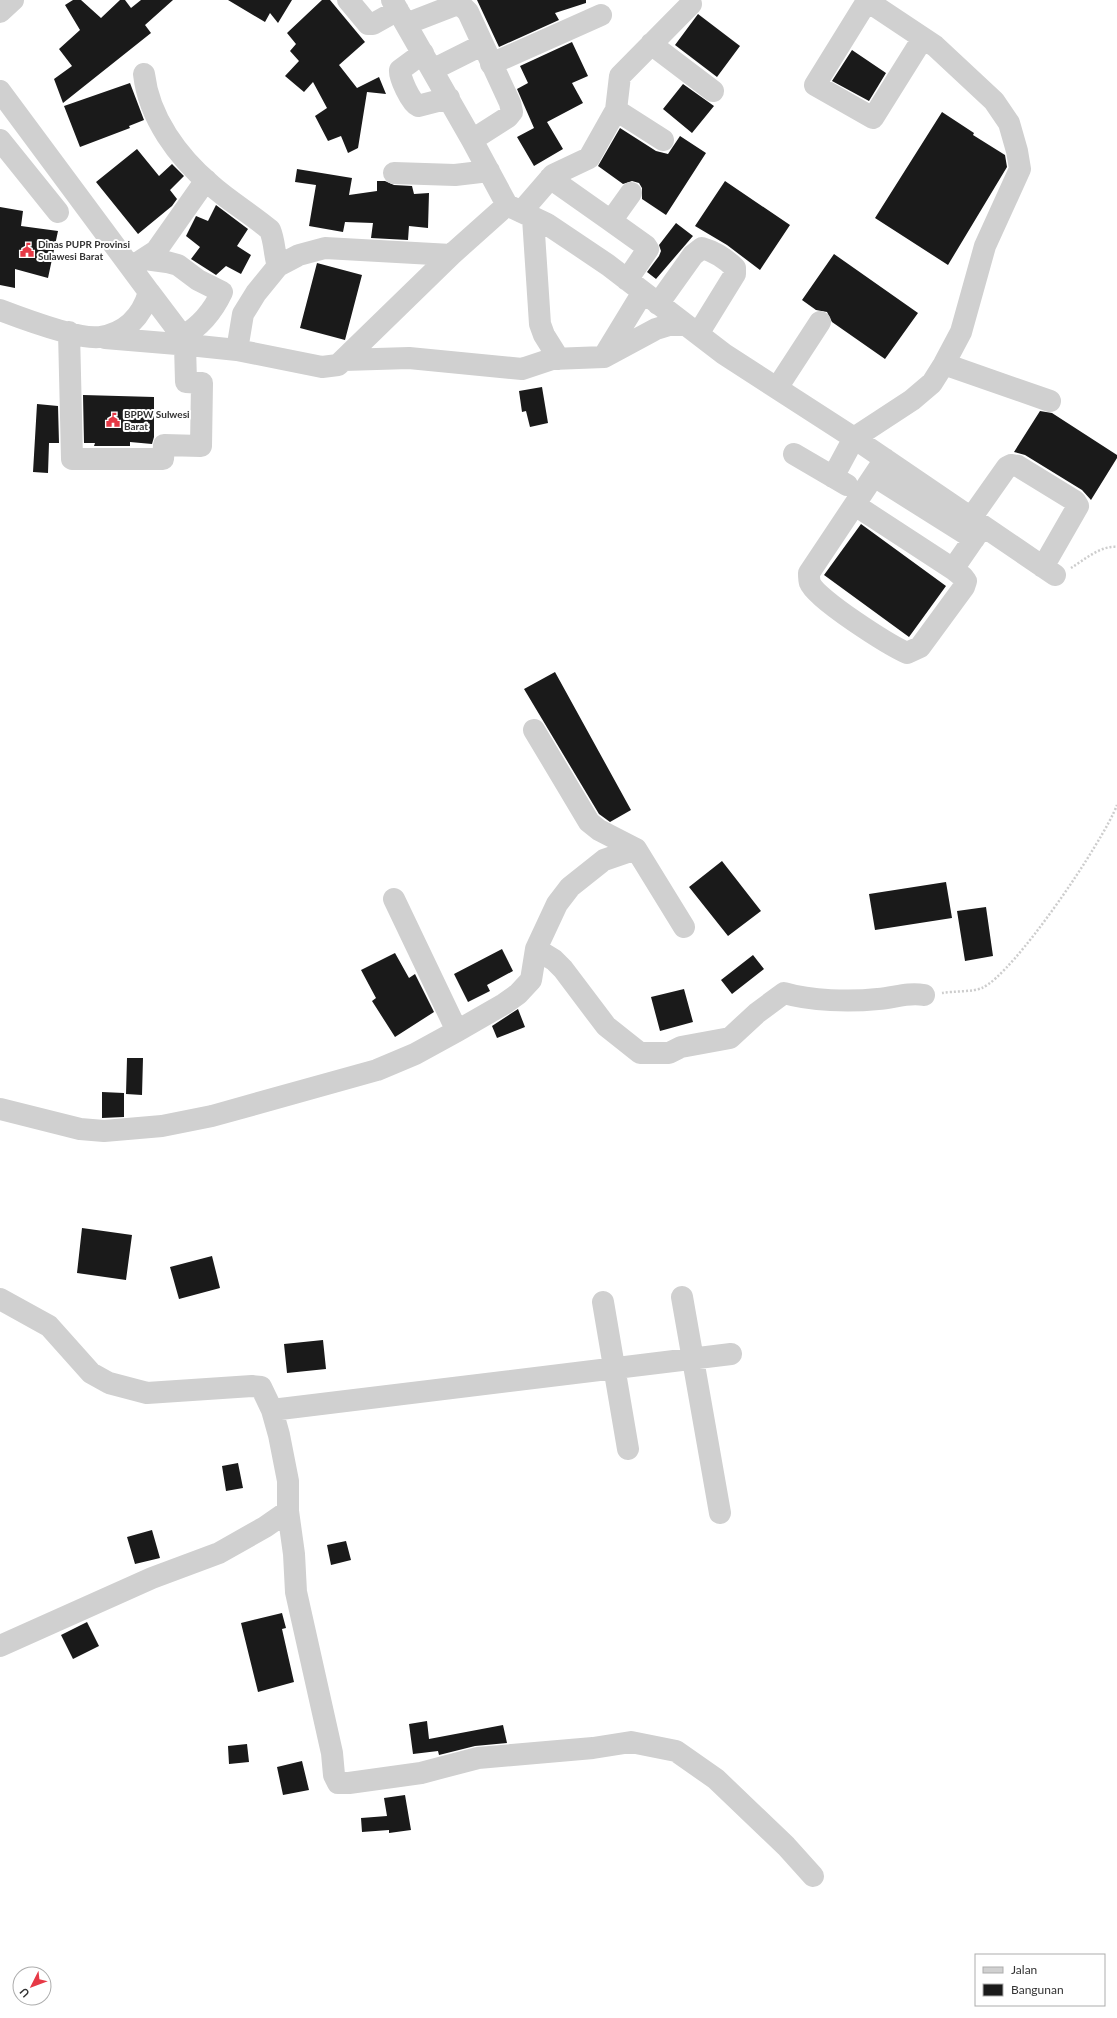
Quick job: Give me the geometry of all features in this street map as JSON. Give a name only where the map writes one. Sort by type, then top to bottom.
[{"type":"street","points":[[0,12],[13,0]]},
{"type":"street","points":[[348,0],[368,24],[373,24],[399,11],[461,5],[468,12],[510,103],[512,112],[508,117],[472,140]]},
{"type":"street","points":[[794,454],[845,489],[953,569],[966,581],[964,587],[920,646],[908,653],[889,645],[818,595],[809,582],[809,573],[845,489],[854,438],[912,400],[932,383],[961,332],[985,246],[1020,169],[1017,151],[1009,123],[994,101],[935,46],[867,0],[815,85],[874,118],[923,38]]},
{"type":"street","points":[[0,310],[69,332],[99,338],[186,342],[237,350],[322,367],[338,365],[451,255],[520,212],[553,175],[588,158],[616,110],[620,76],[691,4]]},
{"type":"street","points":[[399,11],[489,171],[520,212],[559,232],[643,292],[724,354],[854,438],[880,467],[976,528],[1049,571],[1078,506],[1075,501],[1018,466],[1011,465],[1007,467],[976,528],[953,569]]},
{"type":"street","points":[[449,98],[418,106],[413,102],[399,75],[400,70],[428,61],[487,54],[601,15]]},
{"type":"street","points":[[651,44],[713,91]]},
{"type":"street","points":[[144,74],[154,113],[166,134],[206,180],[270,230],[274,240],[274,255],[278,266]]},
{"type":"street","points":[[0,91],[138,263],[149,292],[186,342],[186,382],[202,383],[201,446],[164,445],[163,459],[72,459],[69,332]]},
{"type":"street","points":[[616,110],[663,140]]},
{"type":"street","points":[[0,140],[58,212]]},
{"type":"street","points":[[394,173],[455,175],[489,171]]},
{"type":"street","points":[[550,178],[646,246],[648,249],[643,292]]},
{"type":"street","points":[[138,263],[156,251],[206,180]]},
{"type":"street","points":[[611,221],[631,193]]},
{"type":"street","points":[[520,212],[540,324],[544,336],[559,359]]},
{"type":"street","points":[[237,350],[242,314],[256,292],[278,266],[299,255],[325,248],[451,255]]},
{"type":"street","points":[[604,357],[643,292],[702,248],[715,252],[726,259],[735,268],[735,274],[692,330]]},
{"type":"street","points":[[138,263],[178,265],[198,280],[222,292],[235,289],[256,292]]},
{"type":"street","points":[[99,338],[113,334],[128,326],[139,314],[145,304],[149,292]]},
{"type":"street","points":[[186,342],[215,307],[222,292]]},
{"type":"street","points":[[777,388],[820,322]]},
{"type":"street","points":[[344,360],[409,358],[522,369],[552,359],[604,357],[647,337],[656,329],[669,325],[692,330]]},
{"type":"street","points":[[944,364],[1050,401]]},
{"type":"street","points":[[845,489],[880,467]]},
{"type":"street","points":[[534,730],[589,822],[599,830],[636,849],[684,927]]},
{"type":"street","points":[[0,1109],[80,1129],[96,1131],[162,1126],[212,1116],[377,1070],[415,1054],[504,1004],[518,994],[531,980],[536,950],[557,904],[570,887],[604,860],[636,849]]},
{"type":"street","points":[[394,899],[457,1031]]},
{"type":"street","points":[[536,950],[554,960],[606,1026],[640,1052],[669,1053],[681,1047],[730,1038],[757,1013],[784,993],[801,998],[814,997],[841,1001],[886,998],[908,993],[924,995]]},
{"type":"street","points":[[682,1297],[720,1513]]},
{"type":"street","points":[[0,1299],[50,1326],[91,1373],[109,1383],[147,1393],[252,1386],[261,1387],[272,1410],[288,1481],[288,1511],[294,1554],[296,1592],[332,1753],[334,1775],[338,1783],[349,1783],[421,1773],[478,1758],[593,1748],[631,1742],[676,1751],[716,1779],[786,1846],[813,1876]]},
{"type":"street","points":[[603,1302],[628,1450]]},
{"type":"street","points":[[272,1410],[731,1354]]},
{"type":"street","points":[[0,1646],[152,1578],[219,1553],[265,1528],[288,1511]]},
{"type":"path","points":[[1049,571],[1063,574],[1098,552],[1112,546],[1117,547]]},
{"type":"path","points":[[924,995],[981,988],[999,976],[1022,951],[1071,882],[1112,818],[1117,805]]},
{"type":"building","points":[[73,0],[81,0],[101,18],[120,0],[125,0],[131,8],[141,0],[173,0],[145,25],[151,33],[63,103],[54,79],[72,66],[59,49],[80,30],[65,5]]},
{"type":"building","points":[[228,0],[292,0],[278,23],[270,13],[265,22]]},
{"type":"building","points":[[322,0],[330,0],[365,42],[339,65],[357,88],[379,77],[386,94],[367,92],[358,148],[348,153],[341,136],[328,141],[315,116],[327,108],[313,82],[304,92],[285,76],[299,61],[290,51],[296,44],[287,33]]},
{"type":"building","points":[[477,0],[586,0],[586,3],[555,13],[559,20],[499,47]]},
{"type":"building","points":[[698,14],[740,46],[717,77],[675,45]]},
{"type":"building","points":[[572,42],[588,76],[572,83],[583,103],[547,122],[563,149],[534,166],[517,137],[534,128],[517,89],[528,83],[520,66]]},
{"type":"building","points":[[852,50],[886,73],[869,101],[832,81]]},
{"type":"building","points":[[130,83],[144,120],[129,126],[130,128],[80,147],[64,106]]},
{"type":"building","points":[[683,84],[714,106],[692,133],[663,109]]},
{"type":"building","points":[[942,112],[974,133],[973,135],[1005,155],[1007,167],[948,265],[875,218]]},
{"type":"building","points":[[620,128],[656,151],[668,154],[680,136],[706,153],[666,215],[642,199],[642,188],[639,183],[632,181],[623,184],[598,166]]},
{"type":"building","points":[[137,149],[159,176],[172,164],[184,176],[170,190],[177,199],[172,206],[138,234],[96,182]]},
{"type":"building","points":[[297,169],[352,178],[349,195],[377,191],[377,181],[385,181],[394,185],[412,186],[414,194],[429,193],[428,228],[409,226],[408,240],[371,238],[373,223],[345,222],[343,232],[309,226],[316,185],[295,182]]},
{"type":"building","points":[[725,181],[790,225],[760,270],[727,245],[695,226]]},
{"type":"building","points":[[216,205],[248,229],[237,246],[251,255],[241,274],[226,266],[216,275],[191,259],[200,247],[186,236],[196,216],[208,221]]},
{"type":"building","name":"Dinas PUPR Provinsi Sulawesi Barat","points":[[0,207],[23,211],[21,226],[58,231],[48,278],[15,269],[15,288],[0,285]]},
{"type":"building","points":[[676,223],[693,236],[656,279],[647,272],[659,256],[661,251],[659,245]]},
{"type":"building","points":[[834,254],[918,313],[885,359],[832,322],[827,312],[816,310],[802,300]]},
{"type":"building","points":[[317,263],[362,275],[345,340],[300,328]]},
{"type":"building","points":[[542,387],[548,423],[530,427],[526,411],[522,412],[519,391]]},
{"type":"building","name":"BPPW Sulwesi Barat","points":[[83,395],[154,397],[154,437],[152,444],[130,442],[130,446],[94,446],[95,443],[84,443]]},
{"type":"building","points":[[37,404],[58,406],[59,443],[49,443],[48,473],[33,472]]},
{"type":"building","points":[[1040,411],[1052,413],[1117,455],[1117,458],[1091,500],[1082,490],[1025,455],[1014,452]]},
{"type":"building","points":[[861,524],[946,586],[909,637],[824,575]]},
{"type":"building","points":[[555,672],[631,810],[610,822],[599,814],[524,689]]},
{"type":"building","points":[[722,861],[761,911],[728,936],[689,887]]},
{"type":"building","points":[[946,882],[952,918],[875,930],[869,894]]},
{"type":"building","points":[[986,907],[993,956],[965,961],[957,911]]},
{"type":"building","points":[[502,949],[513,971],[487,985],[490,991],[468,1002],[454,974]]},
{"type":"building","points":[[395,953],[409,978],[415,974],[434,1012],[395,1037],[372,1001],[376,998],[361,970]]},
{"type":"building","points":[[753,955],[764,969],[732,994],[721,980]]},
{"type":"building","points":[[684,989],[693,1022],[660,1031],[651,997]]},
{"type":"building","points":[[518,1009],[525,1027],[497,1038],[492,1026]]},
{"type":"building","points":[[127,1058],[143,1058],[142,1095],[126,1094]]},
{"type":"building","points":[[102,1092],[124,1093],[124,1117],[102,1118]]},
{"type":"building","points":[[82,1228],[132,1235],[126,1280],[77,1273]]},
{"type":"building","points":[[212,1256],[220,1288],[179,1299],[170,1267]]},
{"type":"building","points":[[323,1340],[326,1369],[287,1373],[284,1344]]},
{"type":"building","points":[[238,1463],[243,1488],[226,1491],[222,1466]]},
{"type":"building","points":[[152,1530],[160,1558],[135,1564],[127,1537]]},
{"type":"building","points":[[346,1541],[351,1560],[331,1565],[327,1545]]},
{"type":"building","points":[[282,1613],[286,1628],[282,1629],[294,1682],[258,1692],[241,1623]]},
{"type":"building","points":[[87,1622],[99,1646],[73,1659],[61,1635]]},
{"type":"building","points":[[427,1721],[429,1739],[503,1725],[507,1743],[475,1746],[439,1755],[438,1751],[413,1754],[409,1724]]},
{"type":"building","points":[[247,1744],[249,1762],[229,1764],[228,1746]]},
{"type":"building","points":[[302,1761],[309,1790],[283,1795],[277,1767]]},
{"type":"building","points":[[405,1795],[411,1830],[389,1833],[389,1830],[362,1832],[361,1818],[387,1816],[384,1798]]},
{"type":"place","name":"Dinas PUPR Provinsi Sulawesi Barat","points":[[27,250]]},
{"type":"place","name":"BPPW Sulwesi Barat","points":[[113,420]]}]
